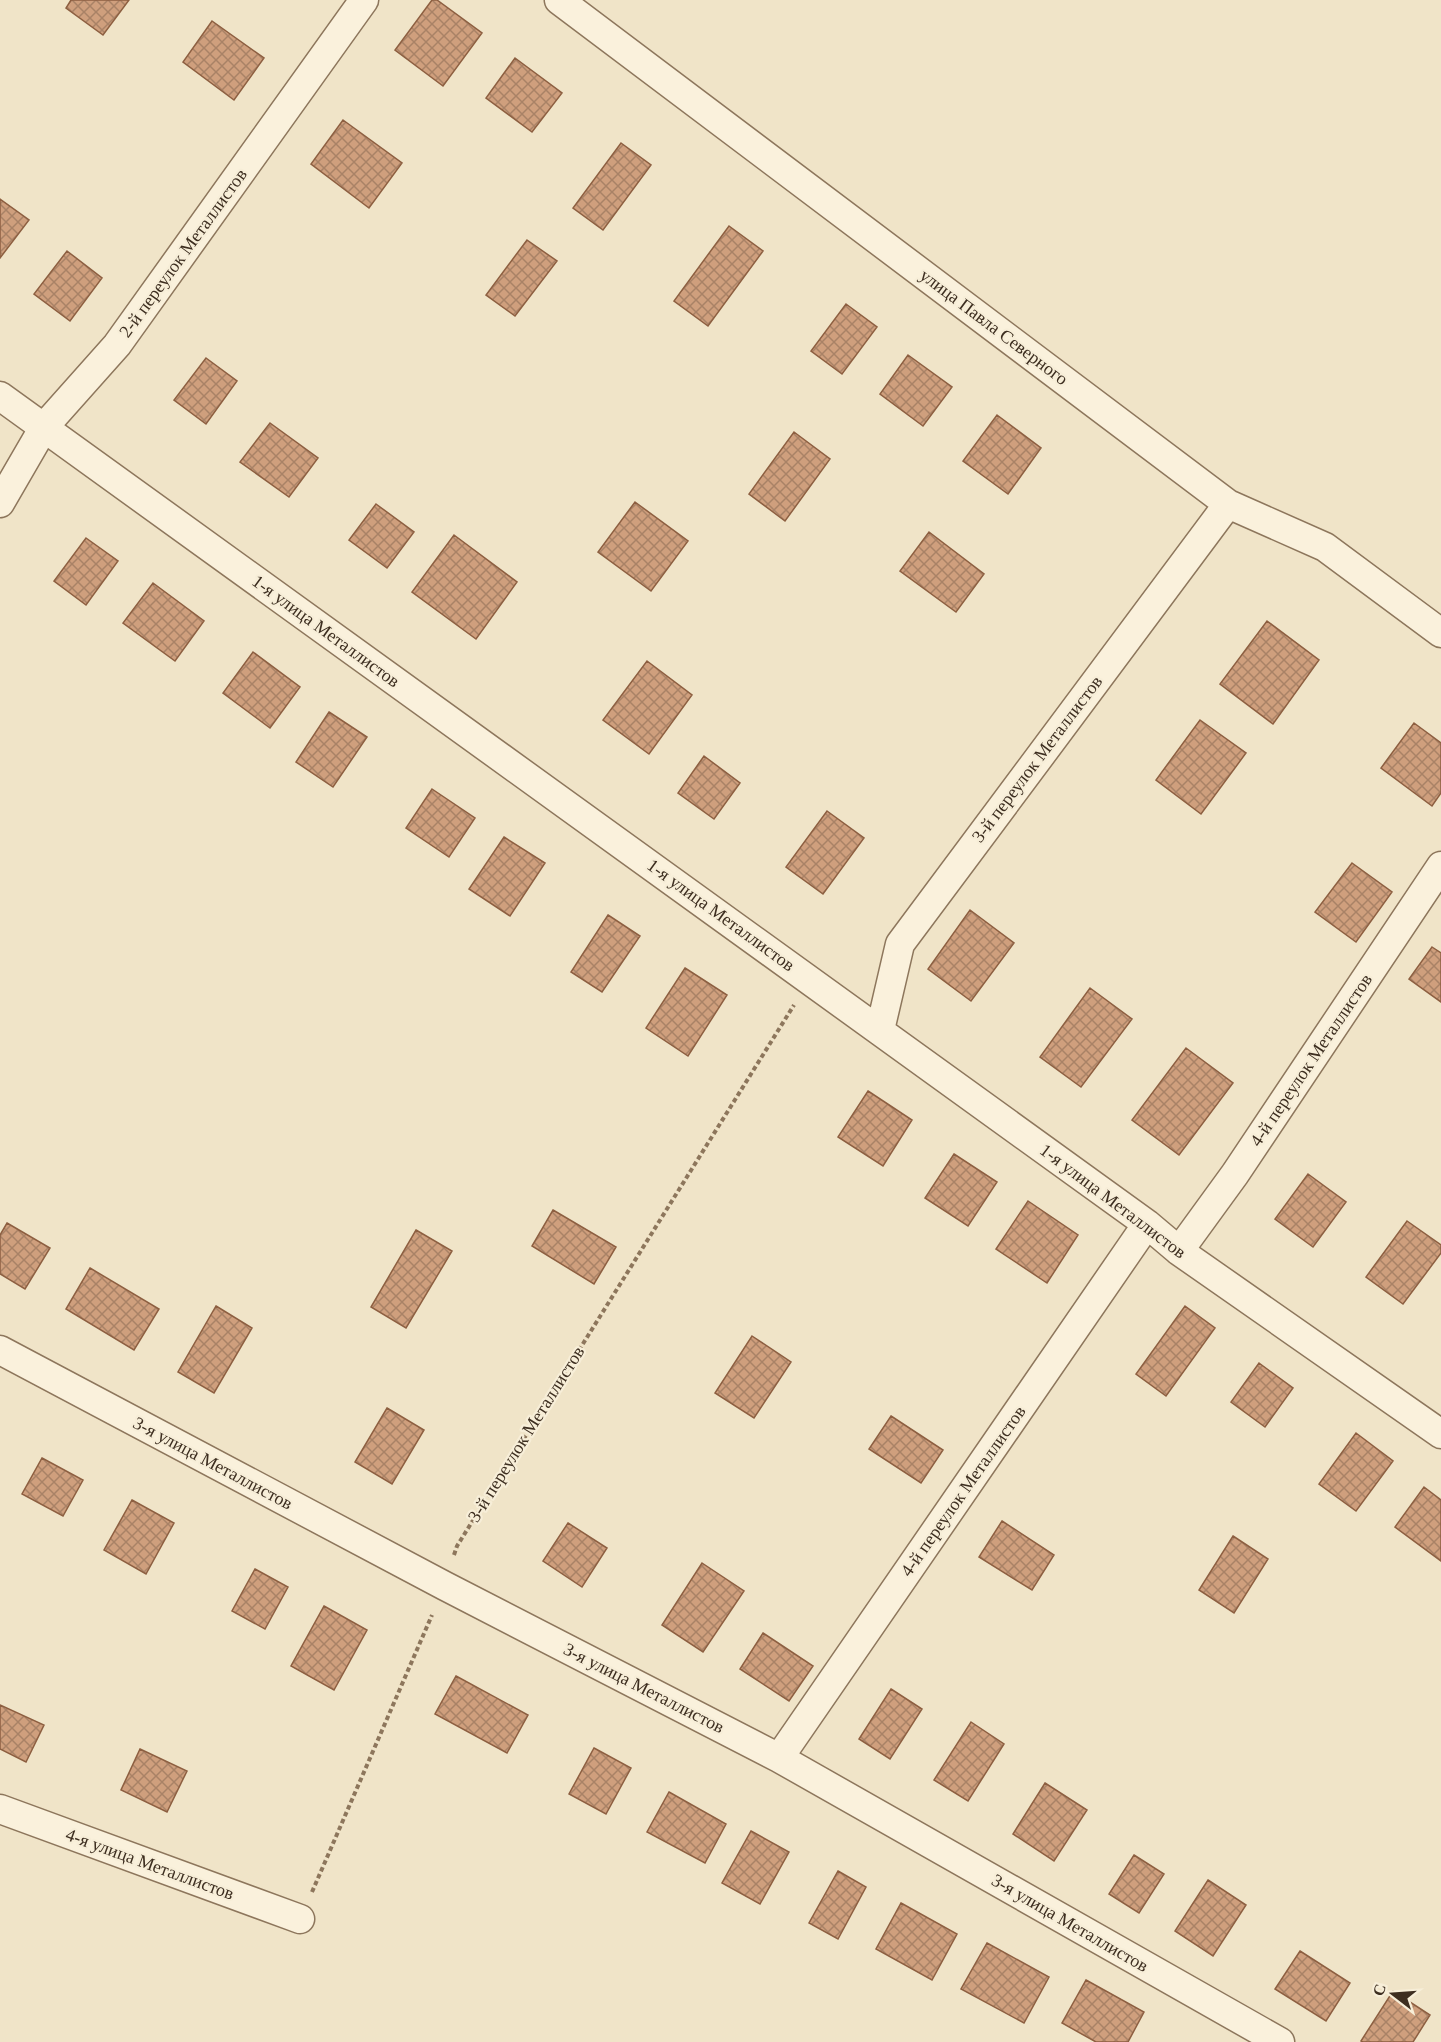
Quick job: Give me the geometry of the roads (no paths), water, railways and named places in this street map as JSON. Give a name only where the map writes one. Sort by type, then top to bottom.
[{"type":"street","name":"2-й переулок Металлистов","points":[[0,503],[44,427],[117,345],[364,0]]},
{"type":"street","name":"улица Павла Северного","points":[[559,0],[1228,504],[1325,547],[1441,633]]},
{"type":"street","name":"1-я улица Металлистов","points":[[0,396],[810,979],[1147,1224],[1179,1251],[1441,1434]]},
{"type":"street","name":"3-й переулок Металлистов","points":[[880,1030],[900,944],[1228,504]]},
{"type":"street","name":"4-й переулок Металлистов","points":[[1179,1251],[1242,1164],[1441,866]]},
{"type":"street","name":"4-й переулок Металлистов","points":[[779,1758],[1147,1224]]},
{"type":"street","name":"3-я улица Металлистов","points":[[0,1350],[445,1586],[779,1758],[1280,2042]]},
{"type":"street","name":"4-я улица Металлистов","points":[[0,1809],[300,1919]]}]
